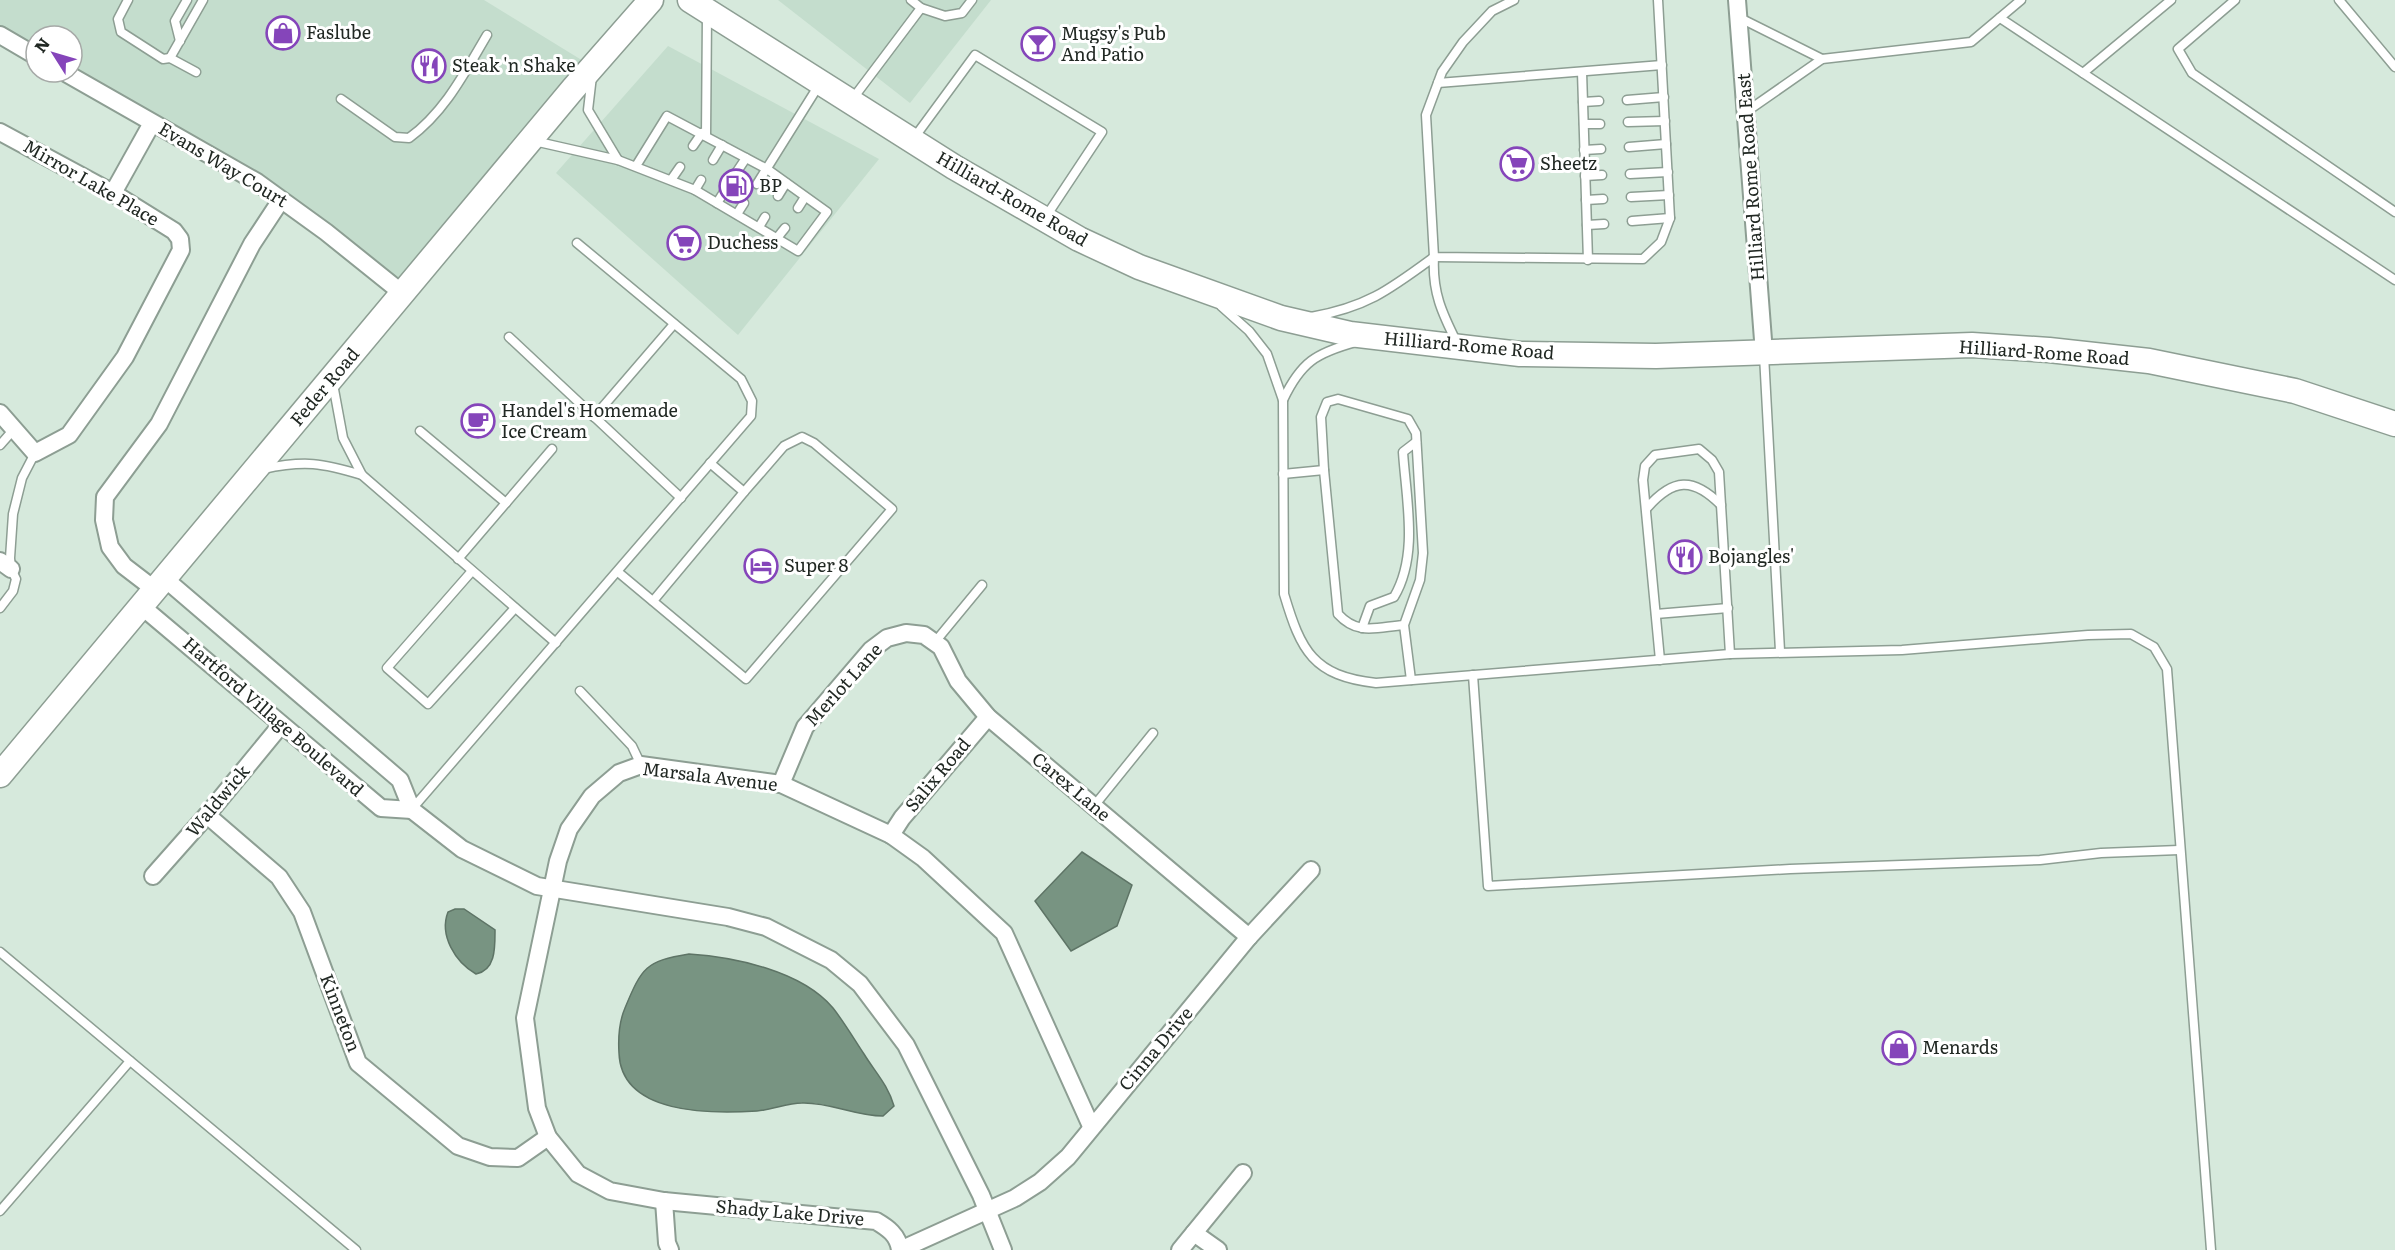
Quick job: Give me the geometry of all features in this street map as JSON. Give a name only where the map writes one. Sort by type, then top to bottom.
[{"type":"main road","name":"Feder Road","points":[[0,775],[530,140],[651,0]]},
{"type":"main road","name":"Hilliard-Rome Road","points":[[699,5],[912,140],[1110,254],[1195,288],[1293,321],[1376,337],[1520,354],[1764,353],[1972,345],[2127,359],[2295,391],[2395,424]]},
{"type":"street","name":"Hilliard Rome Road East","points":[[1737,8],[1764,353]]},
{"type":"street","points":[[0,35],[24,49]]},
{"type":"street","name":"Evans Way Court","points":[[84,84],[257,182],[402,293]]},
{"type":"street","points":[[113,193],[152,123]]},
{"type":"street","name":"Mirror Lake Place","points":[[0,132],[113,193],[174,231],[180,238],[180,250],[126,357],[69,435],[35,453]]},
{"type":"street","points":[[153,591],[124,566],[110,547],[104,520],[105,497],[159,424],[246,254],[281,200]]},
{"type":"street","points":[[0,413],[35,453]]},
{"type":"street","name":"Hartford Village Boulevard","points":[[153,591],[400,780],[412,810],[381,808],[281,725],[153,591]]},
{"type":"street","name":"Merlot Lane","points":[[781,784],[805,727],[871,650],[887,638],[906,633],[924,635],[935,642]]},
{"type":"street","name":"Carex Lane","points":[[935,642],[941,647],[958,681],[988,717],[1249,937]]},
{"type":"street","name":"Salix Road","points":[[891,835],[902,818],[988,717]]},
{"type":"street","name":"Waldwick","points":[[153,876],[281,725]]},
{"type":"street","name":"Marsala Avenue","points":[[553,889],[558,861],[569,829],[592,796],[618,773],[641,765],[781,784],[891,835],[923,858],[1004,933],[1092,1126]]},
{"type":"street","points":[[412,810],[462,849],[537,886],[728,917],[766,927],[831,960],[860,984],[906,1045],[987,1211],[1003,1250]]},
{"type":"street","name":"Kinneton","points":[[207,815],[279,877],[302,912],[358,1063],[458,1146],[490,1157],[518,1158],[548,1137]]},
{"type":"street","name":"Cinna Drive","points":[[987,1211],[1040,1182],[1068,1157],[1249,937],[1311,870]]},
{"type":"street","name":"Shady Lake Drive","points":[[553,889],[525,1018],[537,1108],[548,1137],[578,1174],[610,1191],[664,1201],[876,1221],[888,1228],[899,1240],[900,1250],[987,1211]]},
{"type":"street","points":[[1180,1250],[1244,1173]]},
{"type":"street","points":[[664,1201],[667,1243],[670,1250]]},
{"type":"street","points":[[1194,1233],[1218,1250]]},
{"type":"lane","points":[[128,0],[118,19],[121,32],[163,59],[170,57],[203,0]]},
{"type":"lane","points":[[180,41],[175,21],[187,0]]},
{"type":"lane","points":[[910,0],[921,8],[945,16],[962,13],[972,0]]},
{"type":"lane","points":[[1459,346],[1443,316],[1433,284],[1434,257],[1426,115],[1442,72],[1463,42],[1492,11],[1514,0]]},
{"type":"lane","points":[[1293,321],[1343,311],[1379,297],[1434,257],[1643,259],[1661,242],[1670,218],[1658,0]]},
{"type":"lane","points":[[1746,112],[1822,59],[1971,42],[2021,0]]},
{"type":"lane","points":[[2083,73],[2171,0]]},
{"type":"lane","points":[[2235,0],[2178,49],[2192,73],[2395,212]]},
{"type":"lane","points":[[2339,0],[2395,67]]},
{"type":"lane","points":[[693,146],[704,134],[699,5]]},
{"type":"lane","points":[[851,101],[921,8]]},
{"type":"lane","points":[[1737,8],[1822,59]]},
{"type":"lane","points":[[2000,18],[2395,280]]},
{"type":"lane","points":[[341,99],[395,137],[409,138],[428,124],[458,83],[487,35]]},
{"type":"lane","points":[[912,140],[975,55],[1102,132],[1044,218]]},
{"type":"lane","points":[[170,57],[196,72]]},
{"type":"lane","points":[[1438,83],[1662,65]]},
{"type":"lane","points":[[592,67],[588,110],[618,160]]},
{"type":"lane","points":[[1582,72],[1588,260]]},
{"type":"lane","points":[[757,184],[821,82]]},
{"type":"lane","points":[[1627,100],[1664,97]]},
{"type":"lane","points":[[1583,102],[1599,101]]},
{"type":"lane","points":[[530,140],[618,160],[671,180],[695,190],[798,251],[827,212],[767,169],[667,116],[636,166]]},
{"type":"lane","points":[[1628,122],[1665,121]]},
{"type":"lane","points":[[1584,124],[1600,123]]},
{"type":"lane","points":[[1629,147],[1666,144]]},
{"type":"lane","points":[[713,160],[722,145]]},
{"type":"lane","points":[[1584,150],[1601,149]]},
{"type":"lane","points":[[736,172],[746,158]]},
{"type":"lane","points":[[671,180],[680,167]]},
{"type":"lane","points":[[1630,174],[1668,172]]},
{"type":"lane","points":[[1585,176],[1602,175]]},
{"type":"lane","points":[[695,190],[701,180]]},
{"type":"lane","points":[[778,196],[786,183]]},
{"type":"lane","points":[[717,203],[724,192]]},
{"type":"lane","points":[[1630,197],[1669,195]]},
{"type":"lane","points":[[798,208],[806,197]]},
{"type":"lane","points":[[1586,200],[1603,199]]},
{"type":"lane","points":[[737,214],[744,203]]},
{"type":"lane","points":[[759,227],[765,217]]},
{"type":"lane","points":[[1632,221],[1670,218]]},
{"type":"lane","points":[[1587,225],[1604,224]]},
{"type":"lane","points":[[777,238],[784,228]]},
{"type":"lane","points":[[412,810],[751,416],[752,401],[741,379],[577,243]]},
{"type":"lane","points":[[1195,288],[1228,311],[1249,331],[1267,354],[1283,400],[1284,594],[1299,639],[1314,659],[1328,671],[1346,680],[1376,683],[1730,654],[1780,651],[1902,650],[2088,635],[2131,634],[2154,648],[2167,669],[2211,1250]]},
{"type":"lane","points":[[594,417],[674,324]]},
{"type":"lane","points":[[509,337],[681,498]]},
{"type":"lane","points":[[1283,400],[1292,381],[1314,357],[1376,337]]},
{"type":"lane","points":[[1764,353],[1780,651]]},
{"type":"lane","points":[[332,378],[343,438],[362,476],[556,643]]},
{"type":"lane","points":[[1404,625],[1362,628],[1349,625],[1338,614],[1324,470],[1322,417],[1327,402],[1338,399],[1407,419],[1416,433],[1423,553],[1420,580],[1404,625],[1411,680]]},
{"type":"lane","points":[[0,445],[15,428]]},
{"type":"lane","points":[[420,431],[506,503]]},
{"type":"lane","points":[[618,572],[653,601],[746,678],[892,509],[814,443],[802,437],[784,446],[653,601]]},
{"type":"lane","points":[[1362,628],[1370,606],[1394,597],[1405,580],[1409,560],[1403,452],[1416,442]]},
{"type":"lane","points":[[458,559],[552,449]]},
{"type":"lane","points":[[1660,660],[1643,480],[1645,466],[1654,455],[1699,449],[1712,460],[1719,472],[1730,654]]},
{"type":"lane","points":[[0,608],[13,591],[16,579],[5,565],[22,478],[35,453]]},
{"type":"lane","points":[[255,470],[301,462],[331,466],[362,476]]},
{"type":"lane","points":[[710,463],[744,492]]},
{"type":"lane","points":[[1283,474],[1324,470]]},
{"type":"lane","points":[[1647,508],[1659,494],[1673,486],[1692,484],[1707,491],[1721,505]]},
{"type":"lane","points":[[472,571],[387,668],[428,704],[515,608]]},
{"type":"lane","points":[[935,642],[982,585]]},
{"type":"lane","points":[[1656,614],[1728,608]]},
{"type":"lane","points":[[1473,675],[1488,886],[1790,869],[2040,860],[2179,850]]},
{"type":"lane","points":[[580,691],[632,746],[641,765]]},
{"type":"lane","points":[[1094,806],[1154,733]]},
{"type":"lane","points":[[0,952],[356,1250]]},
{"type":"lane","points":[[0,1211],[130,1061]]},
{"type":"shaded area","points":[[0,0],[484,0],[593,67],[402,293],[326,232],[84,80],[84,24],[24,24],[24,49],[0,35]]},
{"type":"shaded area","points":[[778,0],[991,0],[910,103]]},
{"type":"shaded area","points":[[668,46],[879,159],[738,335],[556,173]]},
{"type":"shaded area","points":[[1082,852],[1132,885],[1117,926],[1071,951],[1035,901]]},
{"type":"shaded area","points":[[464,909],[495,930],[493,957],[483,972],[476,974],[468,969],[456,955],[447,939],[448,912]]},
{"type":"shaded area","points":[[689,954],[727,958],[767,968],[804,984],[820,995],[833,1008],[885,1085],[894,1106],[883,1116],[862,1114],[812,1103],[791,1104],[757,1111],[716,1112],[672,1106],[651,1099],[635,1089],[624,1073],[619,1053],[619,1030],[625,1008],[636,983],[647,968],[663,960]]},
{"type":"place","name":"Faslube","points":[[283,33]]},
{"type":"place","name":"Mugsy's Pub And Patio","points":[[1038,44]]},
{"type":"place","name":"Steak 'n Shake","points":[[429,66]]},
{"type":"place","name":"Sheetz","points":[[1517,164]]},
{"type":"place","name":"BP","points":[[736,186]]},
{"type":"place","name":"Duchess","points":[[684,243]]},
{"type":"place","name":"Handel's Homemade Ice Cream","points":[[478,421]]},
{"type":"place","name":"Bojangles'","points":[[1685,557]]},
{"type":"place","name":"Super 8","points":[[761,566]]},
{"type":"place","name":"Menards","points":[[1899,1048]]}]
